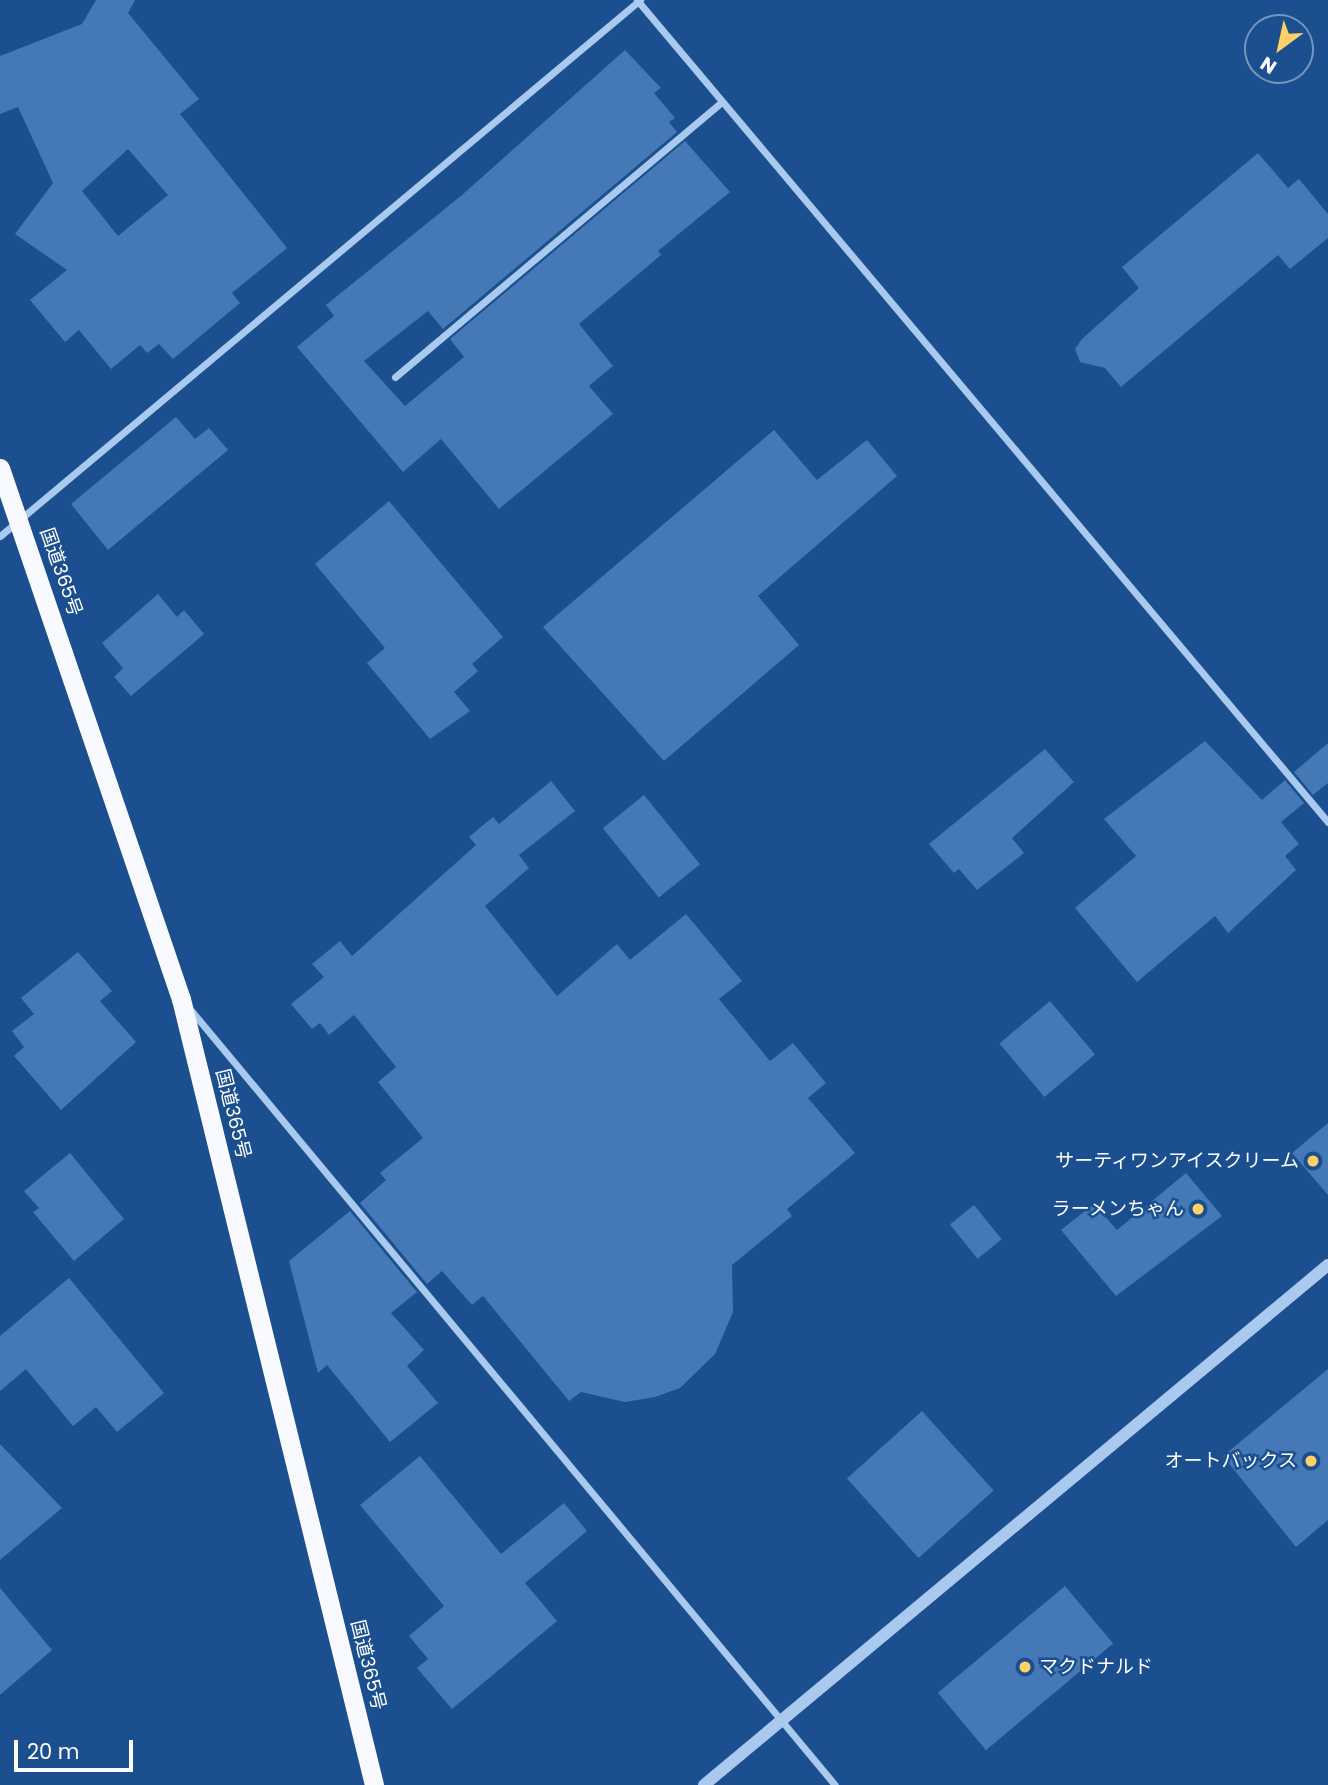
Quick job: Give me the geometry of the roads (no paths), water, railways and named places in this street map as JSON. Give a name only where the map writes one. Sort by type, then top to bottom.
[{"type":"highway","name":"国道365号","points":[[0,468],[181,999],[374,1785]]},
{"type":"street","points":[[0,536],[639,1],[1328,822]]},
{"type":"street","points":[[395,377],[722,102]]},
{"type":"street","points":[[181,999],[835,1785]]},
{"type":"street","points":[[704,1785],[783,1723],[1328,1265]]},
{"type":"place","name":"サーティワンアイスクリーム","points":[[1313,1161]]},
{"type":"place","name":"ラーメンちゃん","points":[[1198,1209]]},
{"type":"place","name":"オートバックス","points":[[1311,1461]]},
{"type":"place","name":"マクドナルド","points":[[1025,1667]]}]
